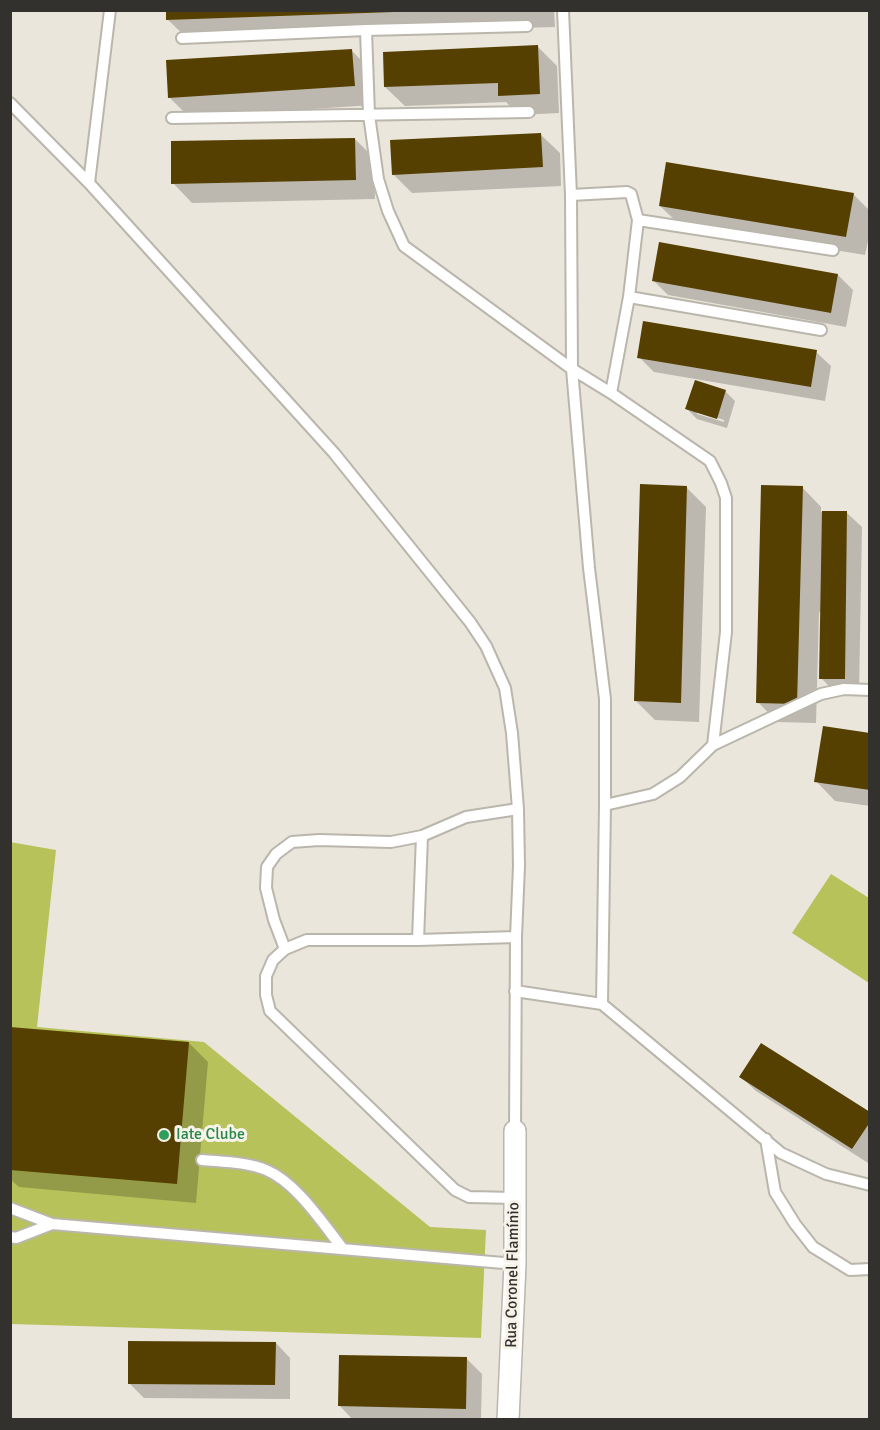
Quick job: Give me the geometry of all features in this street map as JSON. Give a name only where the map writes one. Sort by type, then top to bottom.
[{"type":"street","name":"Rua Coronel Flamínio","points":[[508,1419],[515,1264],[515,1131]]},
{"type":"lane","points":[[89,183],[110,10]]},
{"type":"lane","points":[[563,10],[571,195],[572,369],[589,568],[604,699],[602,1004]]},
{"type":"lane","points":[[182,38],[527,26]]},
{"type":"lane","points":[[366,30],[369,115],[378,179],[388,211],[404,246],[572,369],[710,461],[721,483],[726,498],[726,633],[713,746]]},
{"type":"lane","points":[[10,103],[89,183],[334,453],[476,630],[486,646],[505,688],[512,734],[518,809],[515,1131]]},
{"type":"lane","points":[[172,118],[529,112]]},
{"type":"lane","points":[[571,195],[627,192],[631,194],[638,220],[629,297],[611,393]]},
{"type":"lane","points":[[638,220],[833,250]]},
{"type":"lane","points":[[629,297],[821,330]]},
{"type":"lane","points":[[605,805],[653,794],[680,777],[713,746],[821,694],[844,689],[870,690]]},
{"type":"lane","points":[[285,949],[274,920],[266,888],[267,867],[276,854],[292,842],[319,840],[391,842],[422,836],[466,817],[518,809]]},
{"type":"lane","points":[[418,940],[422,836]]},
{"type":"lane","points":[[515,1197],[469,1197],[455,1190],[270,1011],[266,995],[266,976],[273,960],[285,949],[307,940],[516,937]]},
{"type":"lane","points":[[515,991],[602,1004],[781,1153],[825,1174],[870,1185]]},
{"type":"lane","points":[[766,1140],[775,1192],[813,1247],[850,1270],[870,1269]]},
{"type":"lane","points":[[202,1160],[256,1167],[285,1179],[343,1249]]},
{"type":"lane","points":[[10,1208],[52,1224],[515,1264]]},
{"type":"lane","points":[[10,1237],[16,1238],[52,1224]]},
{"type":"green space","name":"Iate Clube","points":[[10,842],[56,850],[37,1027],[204,1042],[430,1227],[486,1230],[481,1338],[11,1324]]},
{"type":"green space","points":[[831,874],[869,898],[869,983],[792,933]]},
{"type":"building","points":[[166,10],[394,10],[394,12],[166,20]]},
{"type":"building","points":[[538,45],[540,94],[498,96],[498,83],[384,87],[383,52]]},
{"type":"building","points":[[352,49],[355,86],[168,98],[166,60]]},
{"type":"building","points":[[541,133],[543,167],[392,175],[390,140]]},
{"type":"building","points":[[355,138],[356,180],[171,184],[171,141]]},
{"type":"building","points":[[666,162],[854,193],[846,237],[659,206]]},
{"type":"building","points":[[659,242],[838,274],[831,313],[652,281]]},
{"type":"building","points":[[643,321],[817,350],[811,387],[637,358]]},
{"type":"building","points":[[695,380],[726,390],[717,419],[685,409]]},
{"type":"building","points":[[640,484],[687,486],[681,703],[634,701]]},
{"type":"building","points":[[761,485],[803,486],[797,704],[756,703]]},
{"type":"building","points":[[822,511],[847,511],[845,679],[819,679]]},
{"type":"building","points":[[823,726],[870,733],[870,790],[814,782]]},
{"type":"building","points":[[10,1027],[189,1042],[177,1184],[10,1170]]},
{"type":"building","points":[[761,1043],[870,1112],[870,1122],[852,1149],[739,1077]]},
{"type":"building","points":[[128,1341],[276,1342],[275,1385],[128,1384]]},
{"type":"building","points":[[339,1355],[467,1357],[466,1409],[338,1406]]},
{"type":"place","name":"Iate Clube","points":[[164,1135]]}]
